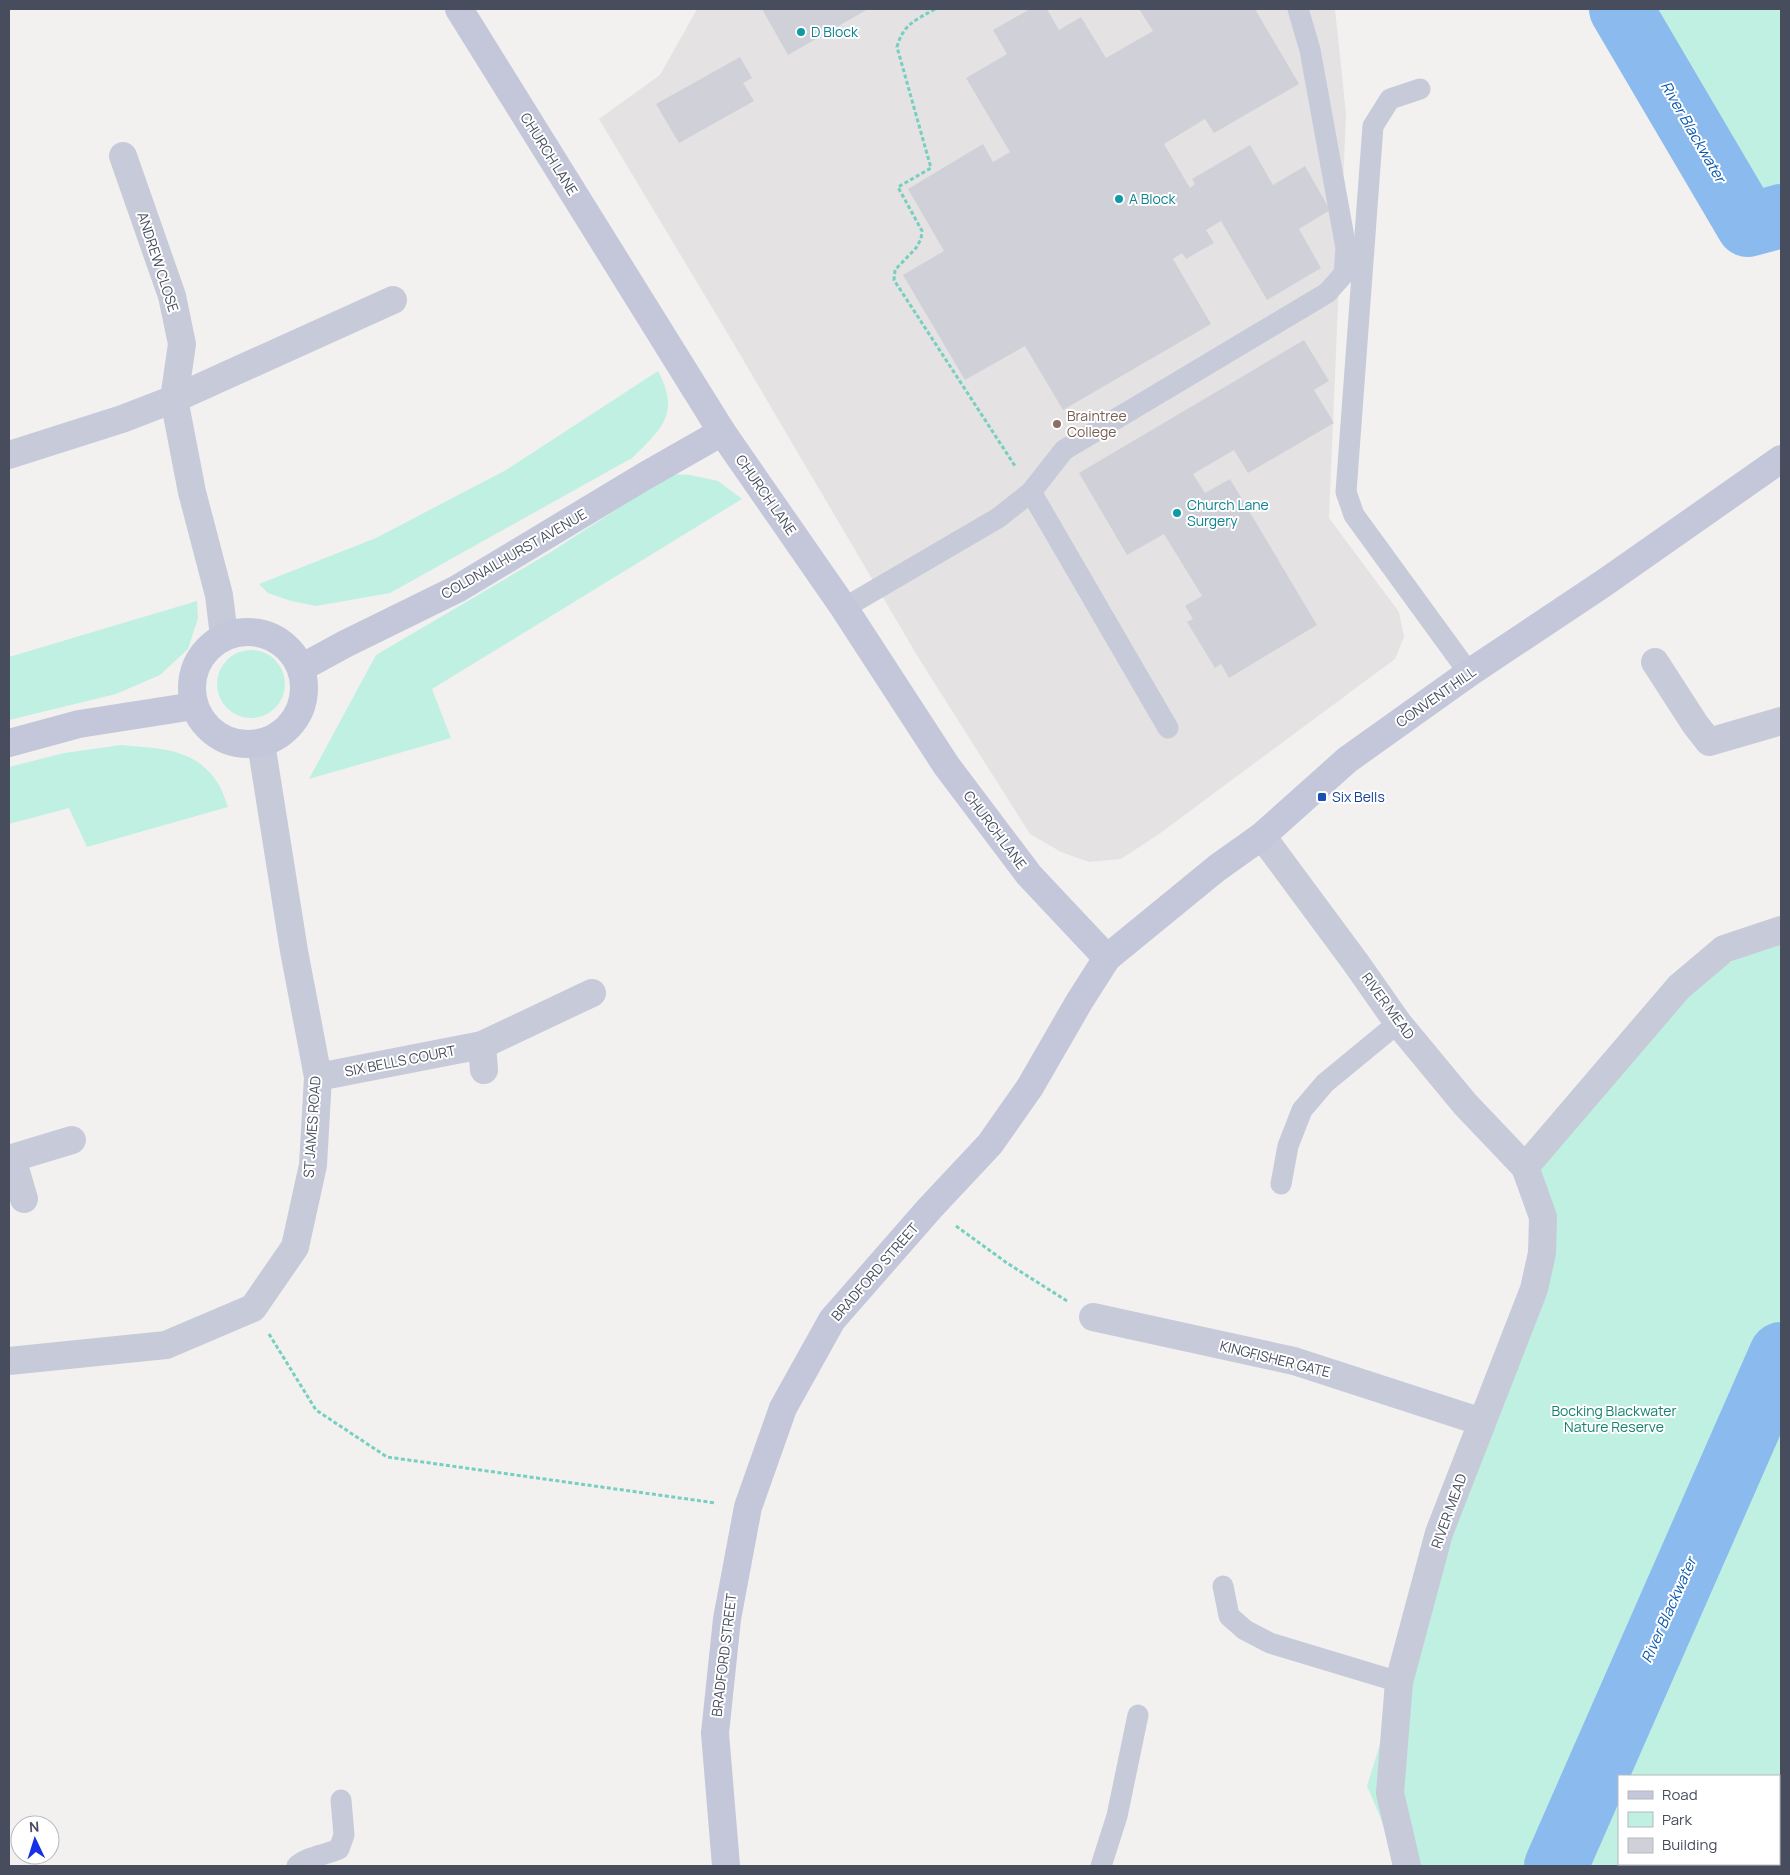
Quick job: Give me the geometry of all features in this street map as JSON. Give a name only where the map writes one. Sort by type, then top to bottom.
[{"type":"street","name":"CHURCH LANE","points":[[459,9],[722,432],[844,608],[946,765],[1029,874],[1108,958]]},
{"type":"street","name":"ANDREW CLOSE","points":[[122,156],[172,296],[182,344],[174,399],[192,492],[219,595],[224,636]]},
{"type":"street","points":[[9,455],[122,419],[174,399],[393,300]]},
{"type":"street","name":"COLDNAILHURST AVENUE","points":[[301,668],[345,644],[457,590],[643,477],[722,432]]},
{"type":"street","name":"CONVENT HILL","points":[[1108,958],[1217,868],[1262,836],[1347,760],[1469,673],[1604,583],[1781,459]]},
{"type":"street","points":[[246,631],[269,635],[288,648],[301,668],[304,691],[298,714],[283,733],[261,743],[240,744],[220,738],[204,725],[194,706],[191,685],[195,665],[207,648],[224,636],[246,631]]},
{"type":"street","points":[[1655,662],[1695,724],[1709,742],[1781,721]]},
{"type":"street","points":[[9,743],[79,724],[194,706]]},
{"type":"street","name":"ST JAMES ROAD","points":[[254,1308],[295,1248],[313,1165],[318,1076],[294,951],[261,743]]},
{"type":"street","name":"RIVER MEAD","points":[[1262,836],[1398,1023],[1465,1104],[1525,1167],[1543,1217],[1542,1253],[1534,1289],[1439,1533],[1399,1682],[1390,1793],[1407,1866]]},
{"type":"street","points":[[1525,1167],[1679,987],[1724,949],[1781,930]]},
{"type":"street","name":"BRADFORD STREET","points":[[726,1866],[715,1733],[727,1619],[748,1507],[783,1408],[832,1320],[930,1208],[990,1144],[1030,1087],[1079,1002],[1108,958]]},
{"type":"street","name":"SIX BELLS COURT","points":[[318,1076],[483,1057],[592,993]]},
{"type":"street","points":[[24,1199],[10,1159],[72,1140]]},
{"type":"street","points":[[9,1361],[166,1345],[254,1308]]},
{"type":"street","name":"KINGFISHER GATE","points":[[1093,1317],[1294,1360],[1482,1422]]},
{"type":"lane","points":[[844,608],[998,518],[1032,492],[1064,450],[1327,293],[1344,274],[1346,248],[1310,50],[1298,9]]},
{"type":"lane","points":[[1420,89],[1390,99],[1373,126],[1346,492],[1354,515],[1469,673]]},
{"type":"lane","points":[[1032,492],[1168,728]]},
{"type":"lane","points":[[1281,1184],[1288,1146],[1302,1110],[1326,1083],[1398,1023]]},
{"type":"lane","points":[[1223,1586],[1229,1616],[1245,1630],[1270,1642],[1399,1682]]},
{"type":"lane","points":[[1101,1866],[1117,1816],[1138,1716]]},
{"type":"lane","points":[[297,1866],[303,1861],[340,1849],[344,1835],[341,1800]]},
{"type":"path","points":[[936,9],[910,24],[900,35],[897,47],[931,168],[898,187],[922,231],[921,239],[916,248],[895,270],[894,280],[1032,492]]},
{"type":"path","points":[[930,1208],[1007,1263],[1093,1317]]},
{"type":"path","points":[[254,1308],[316,1410],[387,1457],[748,1507]]},
{"type":"shaded area","name":"Braintree College","points":[[697,9],[1335,9],[1346,114],[1329,518],[1399,612],[1404,637],[1395,659],[1159,834],[1121,859],[1089,862],[1061,852],[1030,834],[918,657],[599,119],[660,75]]},
{"type":"green space","points":[[1621,9],[1781,9],[1781,216],[1748,225]]},
{"type":"green space","points":[[658,371],[665,386],[668,410],[659,429],[632,458],[390,593],[316,606],[291,601],[268,593],[259,584],[376,538],[506,470]]},
{"type":"green space","points":[[671,474],[690,475],[718,481],[742,499],[432,689],[451,738],[309,779],[376,655],[551,552]]},
{"type":"green space","points":[[197,601],[198,618],[188,649],[160,675],[116,694],[9,720],[9,657]]},
{"type":"green space","points":[[244,650],[258,650],[270,655],[280,665],[285,677],[285,691],[280,703],[270,713],[258,718],[244,718],[232,713],[222,703],[217,691],[217,677],[222,665],[232,655]]},
{"type":"green space","points":[[121,745],[176,752],[199,763],[210,773],[220,787],[228,807],[87,847],[69,808],[9,824],[9,767],[64,753]]},
{"type":"green space","name":"Bocking Blackwater Nature Reserve","points":[[1781,938],[1781,1866],[1401,1866],[1367,1786],[1493,1380],[1542,1253],[1525,1167],[1679,987]]},
{"type":"building","name":"D Block","points":[[762,9],[868,9],[788,55]]},
{"type":"building","name":"A Block","points":[[1030,9],[1047,9],[1059,30],[1081,17],[1106,58],[1153,31],[1139,9],[1255,9],[1299,84],[1214,133],[1205,119],[1164,144],[1190,188],[1195,184],[1192,179],[1250,145],[1273,185],[1305,166],[1330,210],[1299,229],[1321,268],[1267,300],[1221,221],[1206,230],[1214,243],[1186,259],[1182,253],[1173,259],[1211,324],[1063,410],[1025,346],[965,380],[903,275],[944,251],[908,189],[983,144],[993,162],[1010,152],[966,78],[1007,54],[993,30]]},
{"type":"building","points":[[740,57],[752,78],[743,83],[754,101],[679,143],[656,104]]},
{"type":"building","name":"Church Lane Surgery","points":[[1304,340],[1329,381],[1314,390],[1334,423],[1248,473],[1234,450],[1193,474],[1205,493],[1230,479],[1317,625],[1229,678],[1221,664],[1215,668],[1187,622],[1193,619],[1185,606],[1202,596],[1164,534],[1127,555],[1079,473]]},
{"type":"waterway","name":"River Blackwater","points":[[1621,9],[1748,225],[1781,216]]},
{"type":"waterway","name":"River Blackwater","points":[[1556,1866],[1781,1354]]},
{"type":"place","name":"D Block","points":[[801,32]]},
{"type":"place","name":"A Block","points":[[1119,199]]},
{"type":"place","name":"Braintree College","points":[[1057,424]]},
{"type":"place","name":"Church Lane Surgery","points":[[1177,513]]},
{"type":"place","name":"Six Bells","points":[[1322,797]]}]
